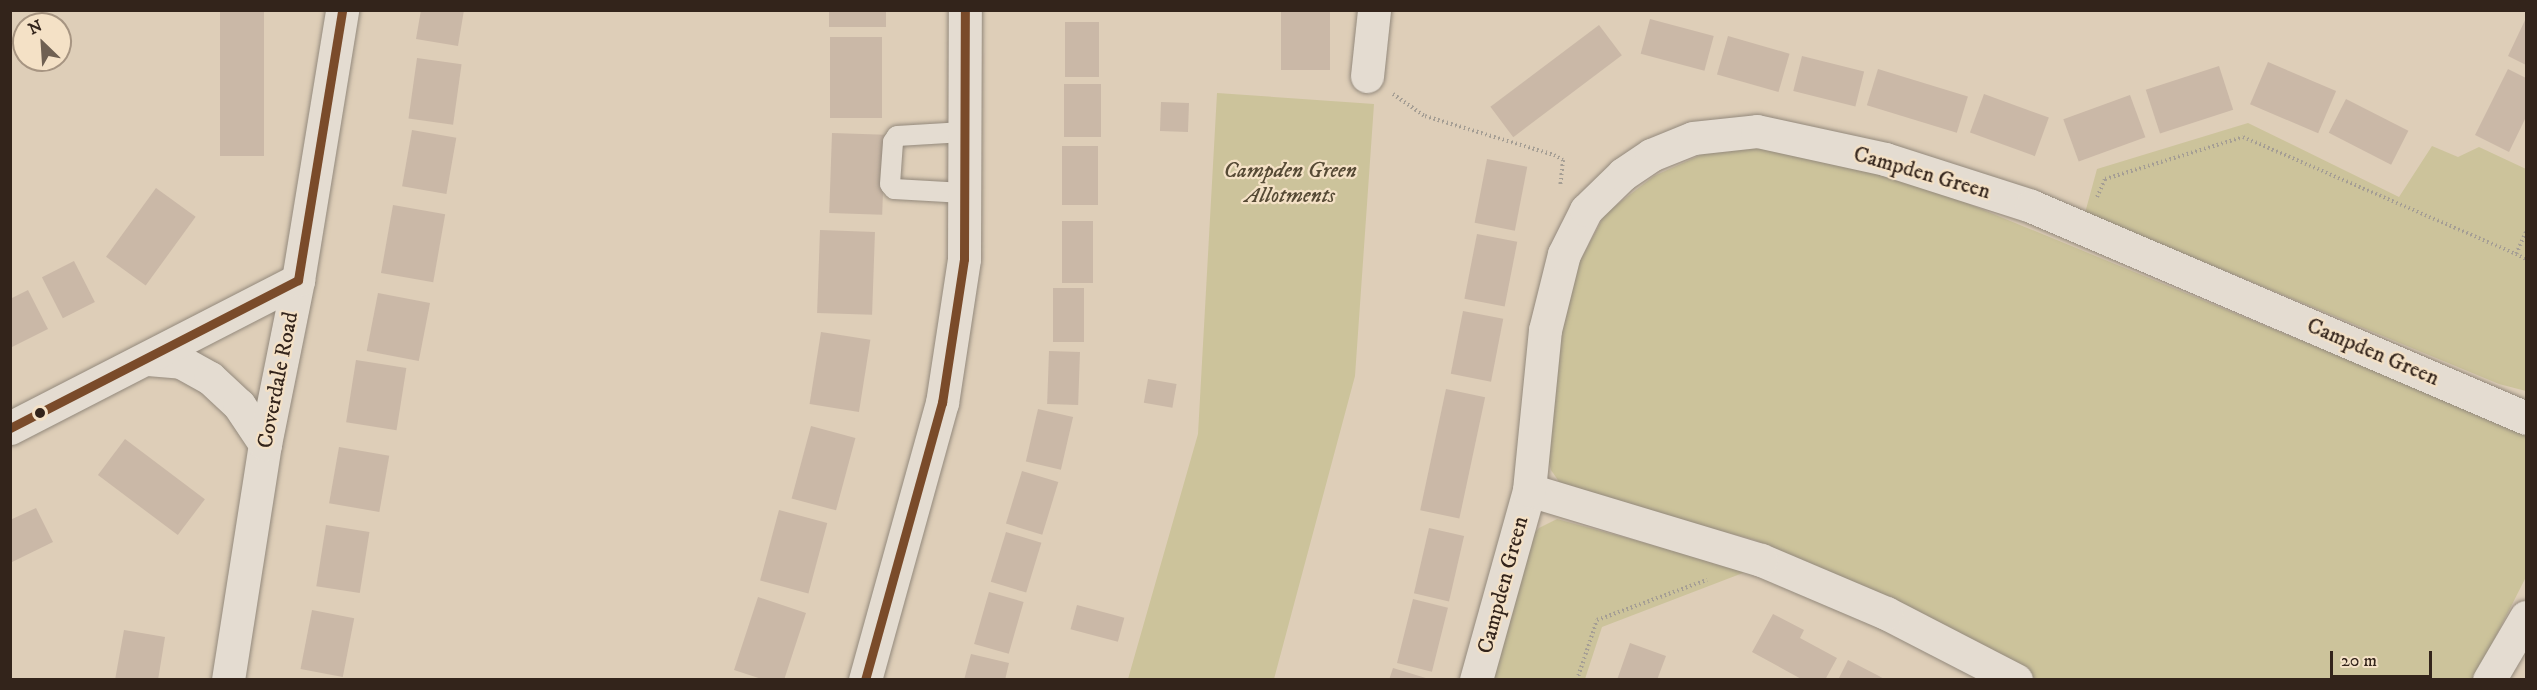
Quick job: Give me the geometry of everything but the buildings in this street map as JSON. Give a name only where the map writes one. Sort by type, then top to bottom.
[{"type":"street","name":"Coverdale Road","points":[[228,680],[265,444],[298,280],[342,10]]},
{"type":"street","points":[[865,680],[942,403],[964,259],[965,10]]},
{"type":"street","points":[[1367,76],[1374,10]]},
{"type":"street","name":"Campden Green","points":[[1476,680],[1529,490],[1545,330],[1564,254],[1586,210],[1623,174],[1651,155],[1693,138],[1757,131],[1885,159],[2031,206],[2526,418]]},
{"type":"street","points":[[10,428],[298,280]]},
{"type":"street","points":[[148,359],[181,362],[210,378],[239,405],[265,444]]},
{"type":"street","name":"Campden Green","points":[[1529,490],[1761,560],[1886,613],[2016,680]]},
{"type":"street","points":[[2489,680],[2526,617]]},
{"type":"lane","points":[[964,132],[897,136],[893,142],[890,184],[894,189],[964,193]]},
{"type":"path","points":[[1367,76],[1425,116],[1563,160],[1558,208],[1575,231]]},
{"type":"path","points":[[2082,228],[2105,179],[2243,137],[2526,259]]},
{"type":"path","points":[[2516,254],[2526,232]]},
{"type":"path","points":[[1577,680],[1597,620],[1761,560]]},
{"type":"green space","name":"Campden Green Allotments","points":[[1217,93],[1374,104],[1355,376],[1274,679],[1128,679],[1198,434]]},
{"type":"green space","points":[[2248,123],[2399,197],[2432,146],[2458,157],[2479,147],[2526,169],[2526,391],[2499,384],[2085,213],[2097,169]]},
{"type":"green space","points":[[1748,144],[1884,169],[2526,433],[2526,577],[2474,679],[2037,679],[1755,540],[1564,489],[1551,470],[1544,442],[1555,330],[1581,259],[1605,214],[1654,176],[1705,153]]},
{"type":"green space","points":[[1557,519],[1748,571],[1602,627],[1585,679],[1487,680],[1524,543],[1539,528]]},
{"type":"transit line","points":[[10,428],[298,280],[342,10]]},
{"type":"transit line","points":[[865,680],[942,403],[964,259],[965,10]]}]
